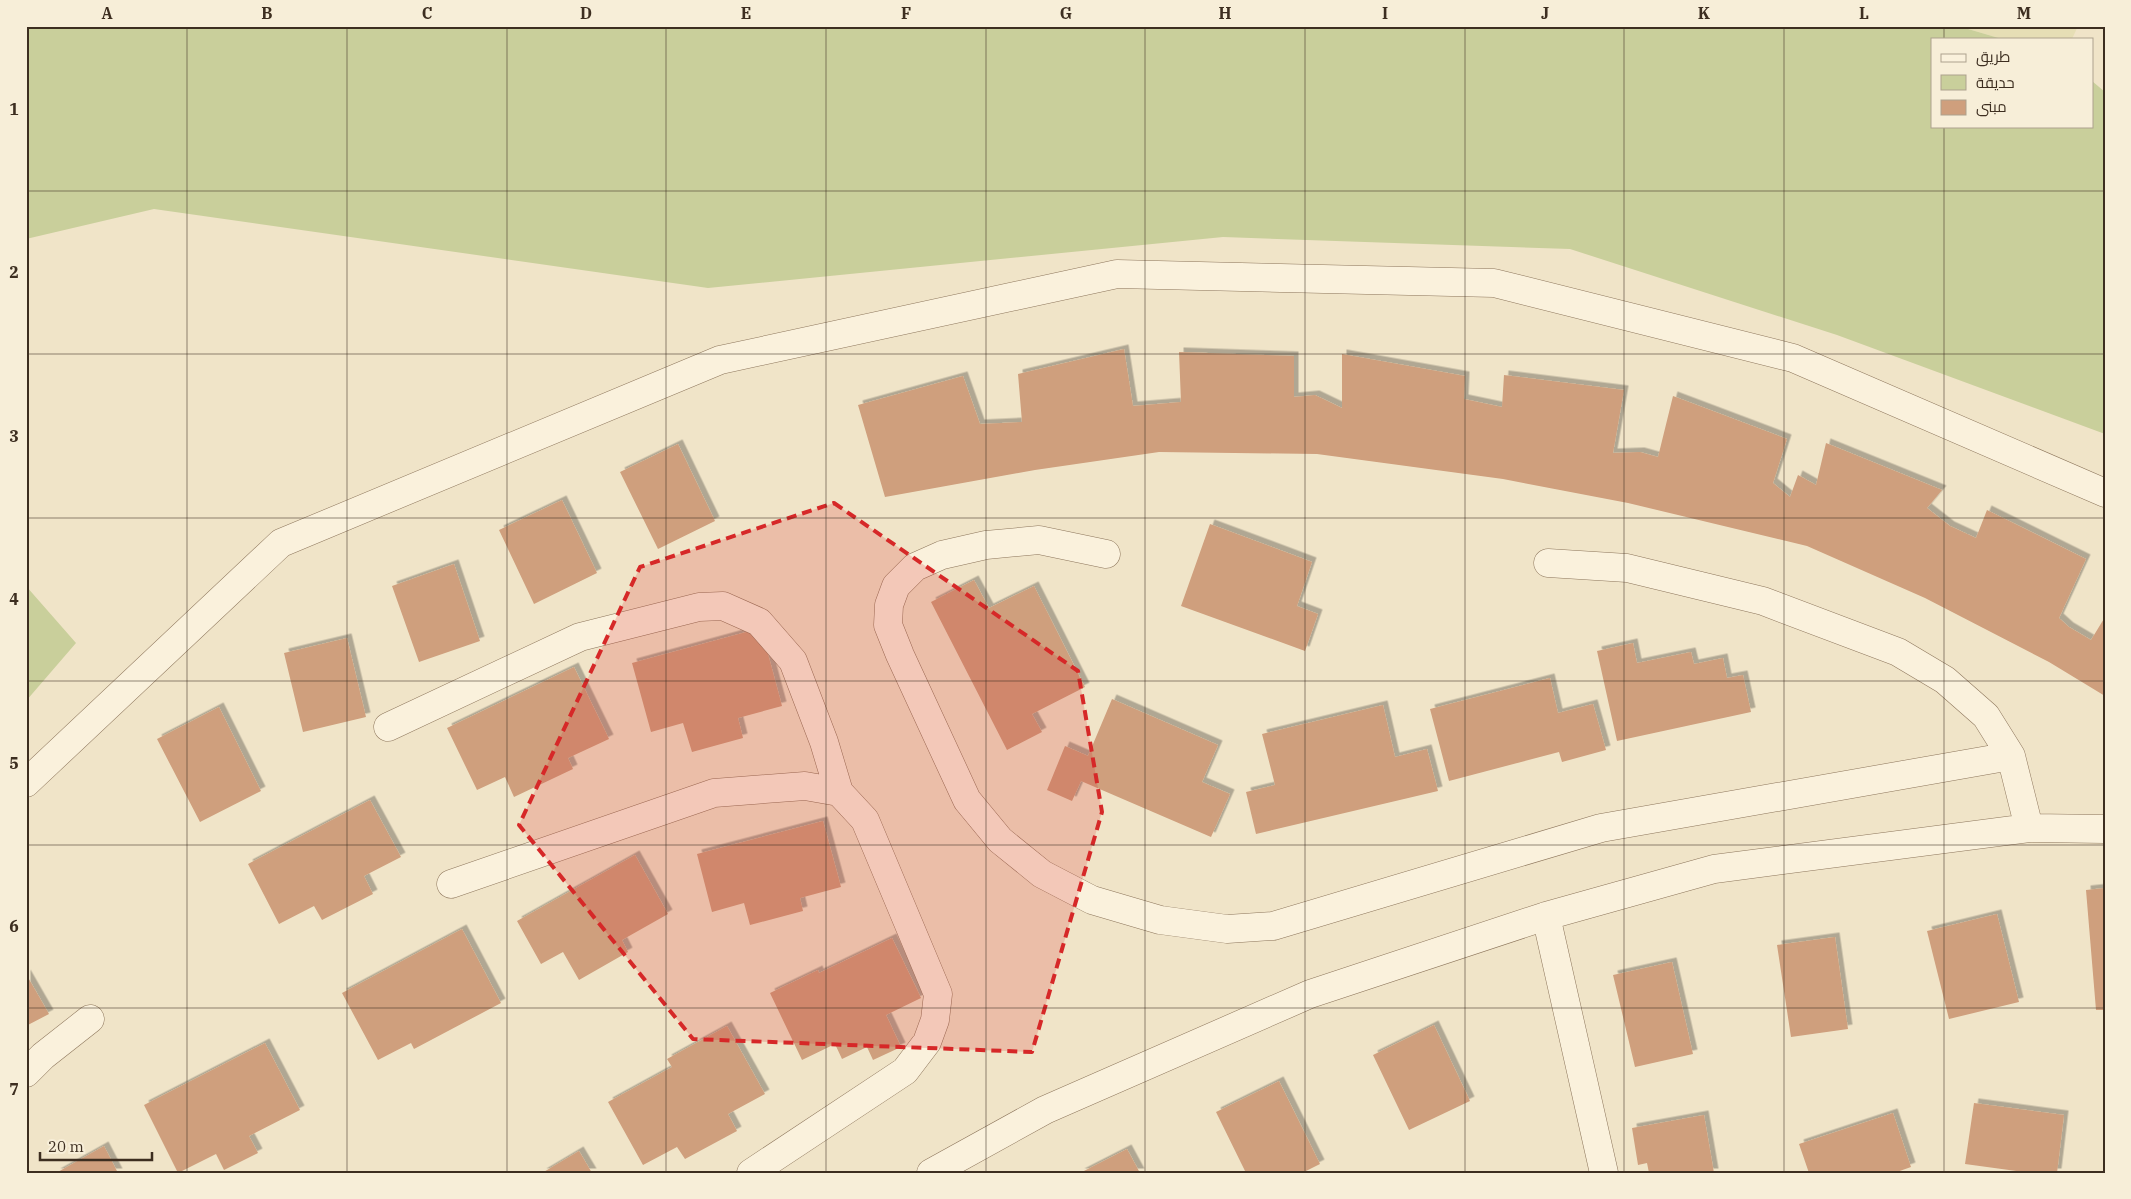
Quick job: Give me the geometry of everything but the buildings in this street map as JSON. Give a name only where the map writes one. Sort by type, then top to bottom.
[{"type":"street","points":[[26,783],[281,543],[720,360],[1117,274],[1494,283],[1793,358],[2105,493]]},
{"type":"street","points":[[1106,554],[1039,540],[986,545],[942,555],[915,567],[896,586],[889,605],[888,625],[967,800],[1000,840],[1042,874],[1092,900],[1160,920],[1227,928],[1273,926],[1601,828],[2011,756]]},
{"type":"street","points":[[1548,563],[1627,568],[1753,599],[1898,652],[1945,680],[1986,716],[2011,756],[2029,828]]},
{"type":"street","points":[[388,727],[580,637],[699,607],[723,606],[760,622],[793,662],[824,742],[839,792],[865,820],[938,994],[935,1020],[927,1042],[905,1071],[751,1173]]},
{"type":"street","points":[[451,884],[714,793],[805,786],[839,792]]},
{"type":"street","points":[[931,1173],[1044,1110],[1310,994],[1546,916],[1714,869],[2029,828],[2105,829]]},
{"type":"street","points":[[1546,916],[1604,1173]]},
{"type":"street","points":[[26,1073],[43,1056],[90,1019]]},
{"type":"highlighted area","points":[[834,503],[1078,671],[1102,812],[1032,1052],[693,1039],[519,825],[640,567]]},
{"type":"shaded area","points":[[1958,26],[2078,26],[2072,38],[1999,38]]},
{"type":"green space","points":[[26,26],[1958,26],[1999,38],[1931,38],[1931,128],[2094,128],[2094,83],[2105,92],[2105,434],[1837,335],[1570,249],[1223,237],[708,288],[154,209],[26,239]]},
{"type":"green space","points":[[26,586],[76,643],[26,701]]}]
